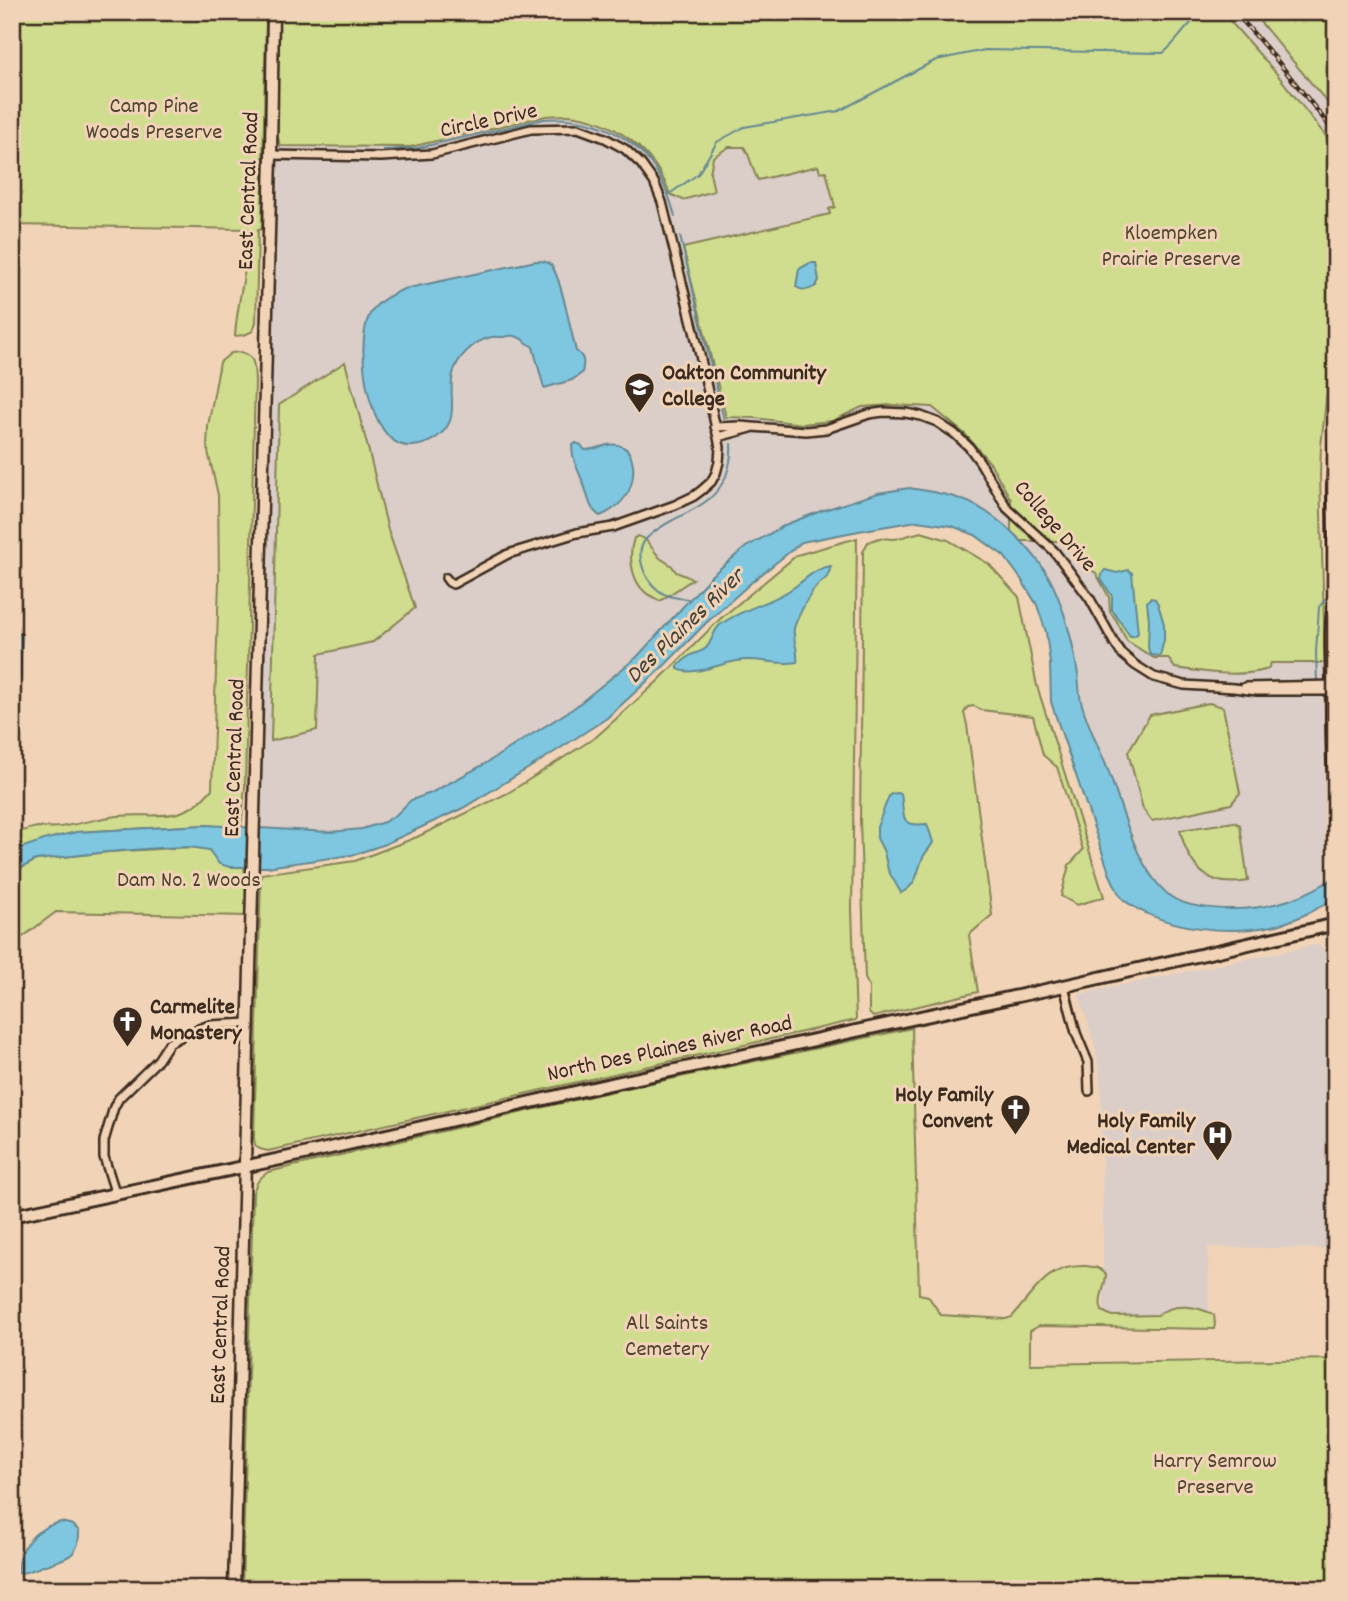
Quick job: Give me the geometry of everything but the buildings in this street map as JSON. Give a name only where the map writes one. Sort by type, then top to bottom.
[{"type":"main road","name":"East Central Road","points":[[234,1589],[274,12]]},
{"type":"main road","points":[[1336,432],[1333,489],[1336,600],[1332,615],[1336,836]]},
{"type":"main road","name":"North Des Plaines River Road","points":[[12,1216],[1064,986],[1336,923]]},
{"type":"street","name":"Circle Drive","points":[[271,155],[381,157],[432,154],[531,129],[578,128],[625,149],[641,164],[654,182],[662,202],[718,437],[720,447],[716,473],[694,496],[675,505],[613,527],[577,533],[508,555],[453,584],[446,578]]},
{"type":"street","name":"College Drive","points":[[715,426],[806,431],[826,429],[883,412],[906,413],[937,422],[969,447],[1012,515],[1061,559],[1080,583],[1121,653],[1135,665],[1154,677],[1184,685],[1334,688]]},
{"type":"street","name":"College Drive","points":[[718,437],[754,428]]},
{"type":"street","points":[[1064,986],[1076,1033],[1088,1062],[1089,1091]]},
{"type":"street","points":[[116,1195],[104,1157],[104,1141],[119,1098],[158,1060],[169,1043],[211,1025],[249,1023]]},
{"type":"shaded area","points":[[1206,12],[1253,13],[1336,113],[1336,149],[1236,27]]},
{"type":"shaded area","name":"Oakton Community College","points":[[277,84],[1004,102],[1011,531],[963,499],[878,493],[787,524],[688,599],[637,657],[574,708],[483,765],[431,793],[411,800],[384,822],[362,829],[330,832],[261,828],[270,339],[278,141]]},
{"type":"shaded area","points":[[1021,541],[1174,541],[1176,663],[1325,663],[1325,884],[1274,905],[1207,909],[1173,899],[1152,878],[1136,846],[1082,702],[1078,672],[1063,611],[1054,588]]},
{"type":"shaded area","name":"Holy Family Medical Center","points":[[1315,945],[1326,951],[1329,960],[1336,1249],[1208,1247],[1209,1322],[1104,1320],[1101,1085],[1095,1046],[1079,994]]},
{"type":"green space","name":"Camp Pine Woods Preserve","points":[[12,12],[266,12],[262,229],[258,230],[256,322],[253,331],[235,336],[249,229],[12,225]]},
{"type":"green space","name":"Kloempken Prairie Preserve","points":[[277,12],[1222,12],[1276,73],[1336,149],[1336,346],[1327,391],[1320,474],[1325,663],[1271,663],[1268,669],[1247,673],[1197,671],[1175,668],[1168,658],[1154,658],[1127,641],[1110,612],[1109,597],[1096,573],[1086,567],[1073,541],[1021,541],[1011,531],[1011,500],[991,464],[966,435],[932,407],[862,407],[832,421],[802,424],[726,417],[683,248],[830,214],[829,209],[835,207],[826,171],[820,172],[818,166],[758,180],[744,147],[729,147],[713,157],[710,173],[714,191],[683,200],[670,194],[654,164],[630,140],[601,123],[568,115],[546,116],[410,147],[280,146],[276,130]]},
{"type":"green space","points":[[1252,12],[1336,12],[1336,113]]},
{"type":"green space","points":[[241,352],[252,359],[255,381],[245,787],[241,828],[205,825],[76,832],[12,851],[12,834],[118,816],[179,813],[201,801],[212,789],[219,581],[218,495],[207,447],[208,426],[220,362],[231,353]]},
{"type":"green space","points":[[345,362],[388,530],[415,608],[373,642],[319,654],[317,730],[271,741],[279,405]]},
{"type":"green space","points":[[921,532],[948,540],[989,564],[1019,597],[1037,686],[1104,897],[1077,905],[1061,896],[1069,865],[1083,850],[1057,767],[1043,755],[1033,716],[968,707],[964,713],[992,915],[969,935],[978,992],[873,1017],[869,1013],[869,987],[865,978],[860,821],[863,552],[868,542],[879,538],[895,539]]},
{"type":"green space","points":[[638,536],[645,539],[676,572],[693,579],[660,601],[647,593],[640,587],[632,567],[632,545],[634,538]]},
{"type":"green space","points":[[857,538],[852,909],[856,1020],[268,1151],[255,1146],[261,874],[355,861],[417,837],[508,793],[596,737],[658,681],[720,619],[797,555]]},
{"type":"green space","points":[[1209,703],[1223,707],[1240,793],[1231,804],[1152,821],[1143,809],[1128,752],[1150,715]]},
{"type":"green space","points":[[1234,822],[1240,825],[1248,881],[1221,882],[1211,878],[1195,865],[1180,830]]},
{"type":"green space","name":"Dam No. 2 Woods","points":[[190,847],[209,849],[230,867],[244,867],[247,916],[56,912],[12,945],[12,873],[36,860]]},
{"type":"green space","name":"All Saints Cemetery","points":[[912,1028],[919,1294],[928,1296],[941,1315],[1006,1319],[1012,1317],[1035,1289],[1052,1274],[1061,1269],[1086,1266],[1106,1274],[1102,1311],[1112,1316],[1158,1315],[1178,1307],[1201,1309],[1214,1315],[1214,1329],[1039,1326],[1030,1331],[1030,1364],[1336,1359],[1336,1589],[242,1589],[253,1193],[258,1181],[265,1174],[609,1092]]},
{"type":"water","points":[[536,261],[548,263],[555,271],[576,351],[583,360],[582,373],[572,380],[544,388],[533,347],[514,336],[482,340],[466,352],[455,368],[451,416],[443,431],[434,439],[417,446],[396,442],[384,430],[374,413],[364,369],[365,328],[376,305],[404,289]]},
{"type":"water","points":[[816,263],[819,280],[811,289],[799,289],[796,287],[799,269]]},
{"type":"water","points":[[576,443],[585,450],[619,445],[627,450],[631,457],[633,474],[629,490],[615,508],[600,516],[591,506],[574,461],[572,446]]},
{"type":"water","name":"Des Plaines River","points":[[909,488],[954,497],[971,503],[994,517],[1034,555],[1048,576],[1069,632],[1080,698],[1092,733],[1138,853],[1158,884],[1170,896],[1183,903],[1209,908],[1260,907],[1300,896],[1336,876],[1336,898],[1288,921],[1255,929],[1237,930],[1181,925],[1146,913],[1124,900],[1110,875],[1051,702],[1046,632],[1037,605],[1004,556],[975,535],[952,526],[917,521],[802,542],[706,623],[607,718],[463,808],[383,845],[352,855],[267,867],[230,867],[219,864],[209,850],[190,847],[159,848],[36,860],[12,873],[12,851],[76,832],[205,825],[330,832],[362,829],[384,822],[411,800],[431,793],[483,765],[574,708],[637,657],[712,575],[746,547],[787,524],[821,511],[878,493]]},
{"type":"water","points":[[831,566],[826,578],[809,597],[795,624],[797,662],[744,660],[699,671],[678,669],[687,657],[706,648],[720,625],[784,593],[815,571]]},
{"type":"water","points":[[1105,570],[1117,573],[1128,570],[1132,573],[1138,633],[1135,636],[1130,636],[1112,610],[1112,596],[1101,579]]},
{"type":"water","points":[[1150,598],[1155,599],[1158,604],[1164,624],[1160,656],[1150,655],[1148,647],[1147,602]]},
{"type":"water","points":[[12,634],[22,634],[20,680],[12,679]]},
{"type":"water","points":[[901,794],[903,814],[907,822],[927,824],[933,842],[923,857],[914,881],[901,893],[888,870],[877,838],[877,827],[889,796]]},
{"type":"water","points":[[61,1522],[73,1525],[79,1531],[79,1540],[74,1551],[60,1560],[18,1573],[24,1547],[36,1533]]},
{"type":"waterway","points":[[668,195],[698,174],[717,142],[744,127],[839,111],[936,60],[985,50],[1163,53],[1191,23]]},
{"type":"waterway","points":[[383,150],[418,148],[544,119],[582,121],[617,134],[646,157],[666,190],[675,216]]},
{"type":"waterway","points":[[680,236],[724,420]]},
{"type":"waterway","name":"Des Plaines River","points":[[688,599],[668,596],[653,585],[642,565],[641,550],[647,538],[657,530],[701,505],[720,488],[729,468],[731,444]]},
{"type":"waterway","points":[[1317,681],[1319,607],[1327,597]]},
{"type":"railway","points":[[1235,12],[1336,134]]},
{"type":"place","name":"Oakton Community College","points":[[639,414]]},
{"type":"place","name":"Carmelite Monastery","points":[[127,1048]]},
{"type":"place","name":"Holy Family Convent","points":[[1016,1136]]},
{"type":"place","name":"Holy Family Medical Center","points":[[1218,1162]]},
{"type":"park label","name":"Harry Semrow Preserve","points":[[1215,1475]]}]
